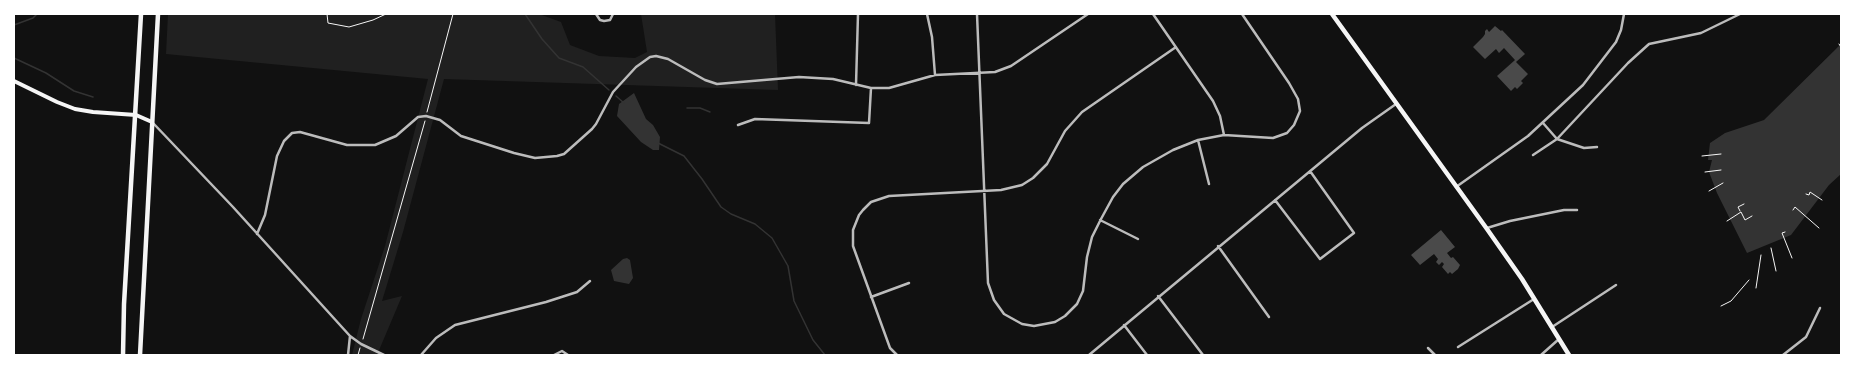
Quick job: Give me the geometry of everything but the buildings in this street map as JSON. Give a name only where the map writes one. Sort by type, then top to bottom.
[{"type":"main road","points":[[123,355],[124,304],[136,115],[140,14]]},
{"type":"main road","points":[[140,355],[158,14]]},
{"type":"main road","points":[[1333,14],[1487,229],[1534,299],[1569,355]]},
{"type":"main road","points":[[14,81],[75,109],[93,112],[136,115],[152,122]]},
{"type":"street","points":[[596,14],[598,18],[604,21],[610,20],[613,14]]},
{"type":"street","points":[[856,85],[858,14]]},
{"type":"street","points":[[927,14],[932,37],[935,75]]},
{"type":"street","points":[[977,14],[988,283],[998,307],[1004,314],[1022,324],[1034,326],[1055,322],[1065,316],[1077,304],[1083,291],[1087,256],[1092,237],[1100,220],[1113,196],[1143,167],[1173,150],[1198,140],[1224,135],[1273,138],[1287,133],[1294,125],[1300,111],[1298,100],[1289,83],[1242,14]]},
{"type":"street","points":[[257,234],[265,215],[277,156],[284,141],[292,133],[300,132],[347,145],[376,145],[396,136],[418,117],[426,116],[440,120],[461,136],[529,157],[548,157],[564,154],[592,129],[617,87],[636,67],[646,60],[656,56],[668,59],[705,80],[717,84],[799,77],[827,78],[871,88],[899,86],[935,75],[995,72],[1011,66],[1088,14]]},
{"type":"street","points":[[1153,14],[1213,101],[1220,116],[1224,135]]},
{"type":"street","points":[[1456,187],[1543,123],[1583,85],[1607,55],[1621,30],[1624,14]]},
{"type":"street","points":[[1533,155],[1557,139],[1628,63],[1649,44],[1701,34],[1740,14]]},
{"type":"street","points":[[897,355],[890,348],[852,241],[853,230],[857,219],[867,205],[878,199],[889,196],[984,192],[1016,188],[1033,178],[1047,164],[1065,131],[1082,112],[1176,47]]},
{"type":"street","points":[[738,125],[755,119],[869,123],[871,88]]},
{"type":"street","points":[[1089,355],[1218,246],[1362,128],[1396,104]]},
{"type":"street","points":[[152,122],[350,336],[361,344],[384,355]]},
{"type":"street","points":[[1543,123],[1557,139],[1584,148],[1597,147]]},
{"type":"street","points":[[1198,140],[1209,184]]},
{"type":"street","points":[[1275,200],[1320,259],[1354,233],[1310,171]]},
{"type":"street","points":[[1487,229],[1510,221],[1564,210],[1577,210]]},
{"type":"street","points":[[1100,220],[1138,239]]},
{"type":"street","points":[[1218,246],[1269,317]]},
{"type":"street","points":[[421,355],[436,338],[455,326],[569,295],[582,289],[590,281]]},
{"type":"street","points":[[871,297],[909,283]]},
{"type":"street","points":[[1551,327],[1616,285]]},
{"type":"street","points":[[1158,296],[1203,355]]},
{"type":"street","points":[[1458,347],[1534,299]]},
{"type":"street","points":[[1784,355],[1806,337],[1820,308]]},
{"type":"street","points":[[1124,325],[1147,355]]},
{"type":"street","points":[[348,355],[350,336]]},
{"type":"street","points":[[1541,355],[1559,339]]},
{"type":"street","points":[[1428,348],[1435,355]]},
{"type":"street","points":[[554,355],[562,351],[568,355]]},
{"type":"path","points":[[327,14],[328,23],[349,27],[374,20],[386,14]]},
{"type":"path","points":[[358,355],[426,116],[453,14]]},
{"type":"path","points":[[1702,156],[1721,154]]},
{"type":"path","points":[[1705,172],[1721,170]]},
{"type":"path","points":[[1709,191],[1723,183]]},
{"type":"path","points":[[1806,194],[1809,195],[1810,192],[1822,200]]},
{"type":"path","points":[[1744,204],[1738,208],[1745,220],[1752,216]]},
{"type":"path","points":[[1793,210],[1795,207],[1819,228]]},
{"type":"path","points":[[1727,221],[1741,212]]},
{"type":"path","points":[[1785,232],[1782,233],[1792,258]]},
{"type":"path","points":[[1771,248],[1776,272]]},
{"type":"path","points":[[1756,288],[1761,255]]},
{"type":"path","points":[[1720,306],[1731,301],[1749,280]]},
{"type":"shaded area","points":[[168,14],[539,14],[561,22],[570,45],[599,56],[635,58],[647,52],[641,14],[775,14],[778,90],[444,79],[403,232],[382,301],[402,296],[377,355],[352,355],[361,319],[385,246],[428,79],[166,54]]},
{"type":"shaded area","points":[[1841,44],[1841,174],[1829,185],[1791,235],[1747,253],[1717,193],[1709,172],[1712,160],[1708,160],[1710,143],[1725,133],[1764,120]]},
{"type":"shaded area","points":[[634,93],[646,119],[653,125],[660,137],[659,150],[653,150],[641,142],[617,116],[619,104]]},
{"type":"shaded area","points":[[627,258],[630,260],[633,278],[629,284],[614,281],[611,270],[623,259]]},
{"type":"waterway","points":[[14,25],[33,18],[37,14]]},
{"type":"waterway","points":[[525,14],[542,39],[559,58],[583,67],[609,90]]},
{"type":"waterway","points":[[14,58],[46,73],[74,91],[93,97]]},
{"type":"waterway","points":[[616,96],[624,103]]},
{"type":"waterway","points":[[687,108],[700,108],[710,112]]},
{"type":"waterway","points":[[658,143],[684,156],[721,207],[731,214],[755,224],[772,238],[788,266],[794,301],[813,340],[825,355]]}]
